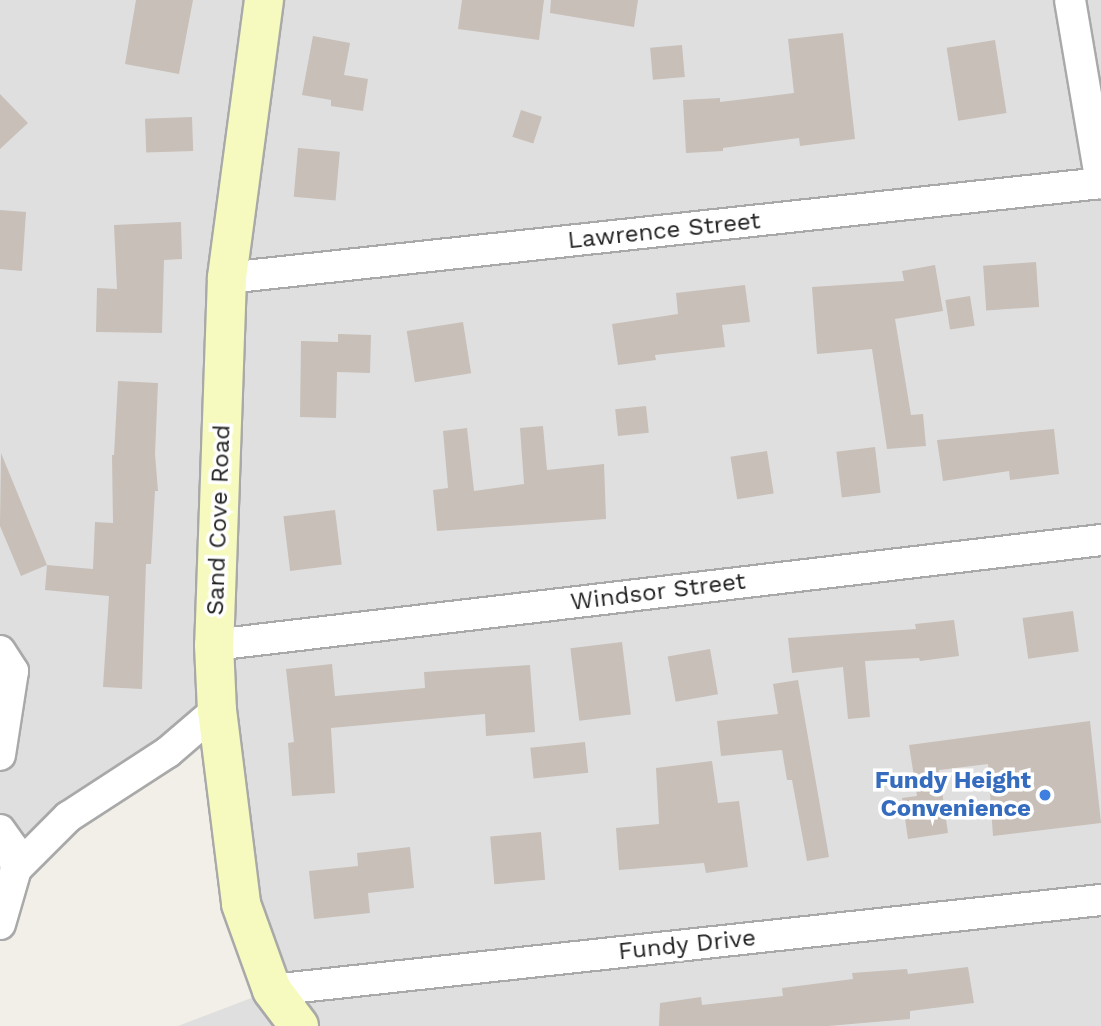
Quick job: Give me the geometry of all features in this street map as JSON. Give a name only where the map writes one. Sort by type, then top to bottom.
[{"type":"street","name":"Sand Cove Road","points":[[264,0],[227,278],[214,645],[217,710],[241,904],[272,990],[299,1026]]},
{"type":"street","points":[[1070,0],[1101,183]]},
{"type":"street","name":"Lawrence Street","points":[[227,278],[1101,183]]},
{"type":"street","name":"Windsor Street","points":[[214,645],[1101,540]]},
{"type":"street","points":[[0,651],[13,671],[0,755]]},
{"type":"street","points":[[16,869],[68,817],[168,752],[217,710]]},
{"type":"street","points":[[0,830],[12,847],[16,869],[0,925]]},
{"type":"street","name":"Fundy Drive","points":[[272,990],[1101,900]]},
{"type":"shaded area","points":[[0,0],[1101,0],[1101,1026],[178,1026],[272,990],[217,711],[16,869],[0,924]]},
{"type":"building","points":[[136,0],[193,0],[179,74],[125,64]]},
{"type":"building","points":[[462,0],[544,0],[539,40],[458,29]]},
{"type":"building","points":[[551,0],[638,0],[634,27],[550,13]]},
{"type":"building","points":[[843,33],[855,139],[800,146],[799,138],[723,148],[723,151],[686,153],[683,100],[720,98],[720,102],[794,93],[788,39]]},
{"type":"building","points":[[313,36],[350,43],[344,75],[368,79],[363,111],[331,106],[331,100],[302,95]]},
{"type":"building","points":[[995,40],[1007,113],[958,121],[947,48]]},
{"type":"building","points":[[682,45],[685,77],[653,80],[650,48]]},
{"type":"building","points":[[0,94],[28,123],[0,149]]},
{"type":"building","points":[[521,110],[542,117],[533,143],[512,137]]},
{"type":"building","points":[[192,117],[193,151],[146,153],[145,119]]},
{"type":"building","points":[[298,148],[340,152],[336,200],[294,197]]},
{"type":"building","points":[[0,210],[26,212],[22,271],[0,269]]},
{"type":"building","points":[[181,222],[182,259],[164,260],[162,333],[96,332],[97,288],[117,289],[114,225]]},
{"type":"building","points":[[1036,262],[1039,307],[986,311],[983,266]]},
{"type":"building","points":[[935,265],[943,311],[895,319],[911,415],[923,414],[926,446],[887,449],[872,349],[817,354],[812,287],[904,281],[902,271]]},
{"type":"building","points":[[745,285],[750,322],[722,325],[725,347],[655,355],[656,360],[618,365],[612,324],[678,314],[676,293]]},
{"type":"building","points":[[970,296],[975,326],[950,330],[945,300]]},
{"type":"building","points":[[463,322],[471,373],[415,382],[407,331]]},
{"type":"building","points":[[338,334],[371,335],[370,373],[337,372],[336,418],[300,417],[301,341],[338,342]]},
{"type":"building","points":[[118,381],[158,383],[155,454],[158,491],[155,491],[151,564],[146,564],[142,689],[103,687],[109,596],[45,590],[47,565],[93,569],[95,522],[113,523],[112,455]]},
{"type":"building","points":[[646,406],[649,433],[618,436],[615,409]]},
{"type":"building","points":[[543,426],[547,470],[604,464],[606,519],[437,531],[433,490],[448,488],[443,431],[467,428],[474,491],[524,484],[520,428]]},
{"type":"building","points":[[1054,429],[1059,474],[1010,480],[1009,471],[943,481],[937,440]]},
{"type":"building","points":[[875,447],[881,493],[842,497],[836,452]]},
{"type":"building","points":[[767,451],[774,493],[737,499],[730,457]]},
{"type":"building","points":[[1,453],[47,565],[21,576],[0,526]]},
{"type":"building","points":[[335,510],[342,565],[290,571],[283,516]]},
{"type":"building","points":[[1073,611],[1079,652],[1028,659],[1022,618]]},
{"type":"building","points":[[954,620],[959,656],[920,661],[919,658],[865,661],[870,717],[848,719],[843,667],[792,673],[788,638],[916,629],[915,624]]},
{"type":"building","points":[[622,642],[631,714],[579,721],[570,648]]},
{"type":"building","points":[[710,649],[718,694],[676,702],[668,656]]},
{"type":"building","points":[[332,664],[335,696],[425,688],[424,672],[530,665],[535,732],[486,736],[485,714],[331,728],[335,793],[292,796],[288,743],[294,742],[286,669]]},
{"type":"building","points":[[798,680],[829,857],[807,861],[792,780],[787,780],[782,750],[721,756],[717,721],[778,714],[773,684]]},
{"type":"building","points":[[1090,721],[1101,823],[993,836],[988,764],[939,770],[948,833],[908,839],[902,798],[917,796],[909,745]]},
{"type":"building","points":[[585,742],[588,773],[534,779],[530,748]]},
{"type":"building","points":[[712,761],[718,803],[739,801],[748,867],[706,873],[704,863],[619,870],[616,828],[659,824],[656,768]]},
{"type":"building","points":[[541,832],[545,880],[494,884],[490,836]]},
{"type":"building","points":[[410,847],[414,888],[368,893],[370,913],[314,919],[309,871],[358,866],[357,853]]},
{"type":"building","points":[[968,967],[974,1003],[910,1011],[910,1019],[828,1026],[659,1026],[660,1003],[701,997],[702,1005],[783,996],[782,988],[853,979],[852,973],[907,969],[908,974]]},
{"type":"place","name":"Fundy Height Convenience","points":[[1045,795]]}]
